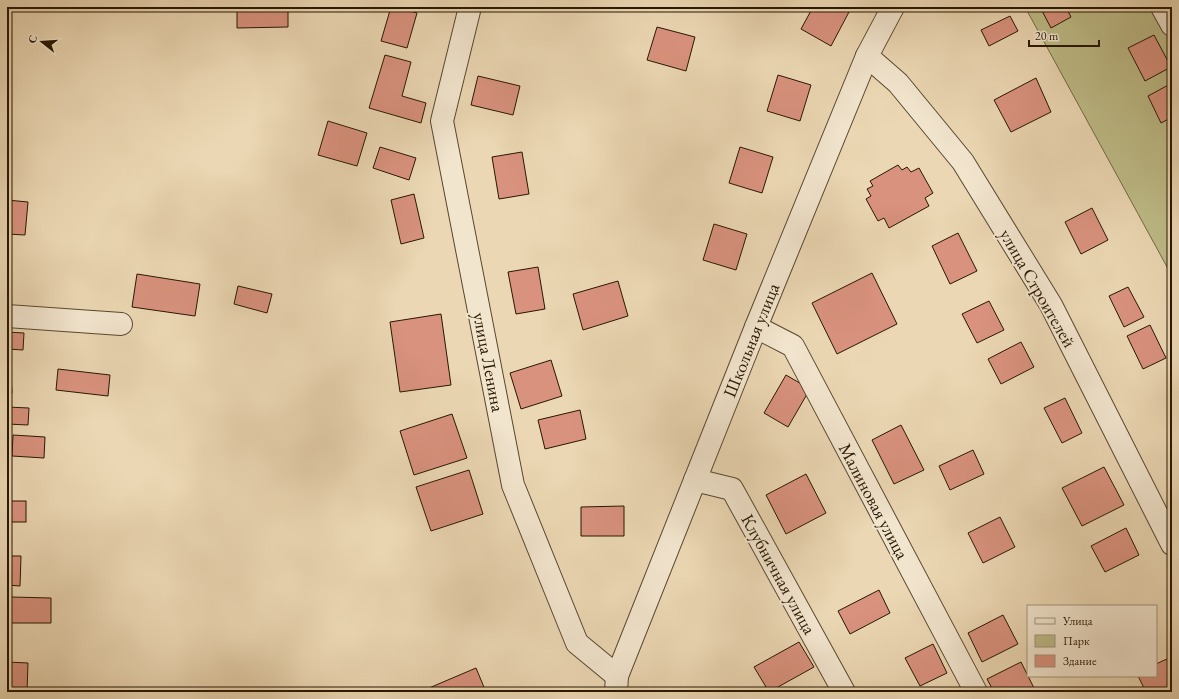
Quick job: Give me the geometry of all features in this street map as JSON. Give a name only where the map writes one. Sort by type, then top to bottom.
[{"type":"street","name":"улица Ленина","points":[[470,7],[442,121],[513,485],[577,643],[616,684]]},
{"type":"street","name":"Школьная улица","points":[[616,684],[756,327],[867,56],[893,7]]},
{"type":"street","points":[[1162,7],[1172,25]]},
{"type":"street","name":"улица Строителей","points":[[867,56],[898,83],[964,162],[1051,305],[1172,544]]},
{"type":"street","points":[[7,316],[121,324]]},
{"type":"street","name":"Малиновая улица","points":[[756,327],[793,346],[976,692]]},
{"type":"street","name":"Клубничная улица","points":[[695,480],[732,490],[844,692]]},
{"type":"green space","points":[[1025,7],[1172,7],[1172,276]]},
{"type":"building","points":[[237,7],[288,7],[288,27],[237,28]]},
{"type":"building","points":[[391,7],[417,13],[407,48],[381,41]]},
{"type":"building","points":[[813,7],[840,7],[849,12],[831,46],[801,29]]},
{"type":"building","points":[[1040,7],[1066,7],[1071,17],[1051,28]]},
{"type":"building","points":[[1010,16],[1018,31],[989,46],[981,30]]},
{"type":"building","points":[[657,27],[695,37],[686,71],[647,60]]},
{"type":"building","points":[[1154,35],[1171,67],[1145,81],[1128,48]]},
{"type":"building","points":[[385,55],[411,62],[402,96],[426,103],[421,123],[369,108]]},
{"type":"building","points":[[778,75],[811,85],[800,121],[767,111]]},
{"type":"building","points":[[478,76],[520,86],[513,115],[471,105]]},
{"type":"building","points":[[1036,78],[1051,112],[1011,132],[994,100]]},
{"type":"building","points":[[1172,83],[1172,117],[1161,123],[1148,96]]},
{"type":"building","points":[[328,121],[367,133],[357,166],[318,155]]},
{"type":"building","points":[[7,122],[11,123],[7,145]]},
{"type":"building","points":[[380,147],[416,158],[409,180],[373,168]]},
{"type":"building","points":[[740,147],[773,157],[762,193],[729,183]]},
{"type":"building","points":[[522,152],[529,194],[499,199],[492,157]]},
{"type":"building","points":[[898,165],[902,170],[907,167],[911,172],[919,168],[933,193],[925,198],[929,206],[889,228],[884,218],[878,221],[866,199],[871,196],[867,189],[873,186],[870,181]]},
{"type":"building","points":[[414,194],[424,238],[401,244],[391,200]]},
{"type":"building","points":[[7,200],[28,202],[25,235],[7,234]]},
{"type":"building","points":[[1092,208],[1108,240],[1081,254],[1065,222]]},
{"type":"building","points":[[714,224],[747,234],[736,270],[703,260]]},
{"type":"building","points":[[958,233],[977,271],[950,284],[932,246]]},
{"type":"building","points":[[538,267],[545,309],[516,314],[508,272]]},
{"type":"building","points":[[872,273],[897,324],[837,354],[812,303]]},
{"type":"building","points":[[137,274],[200,284],[195,316],[132,307]]},
{"type":"building","points":[[618,281],[628,316],[583,330],[573,294]]},
{"type":"building","points":[[238,286],[272,294],[267,313],[234,304]]},
{"type":"building","points":[[1128,287],[1144,317],[1124,327],[1109,296]]},
{"type":"building","points":[[989,301],[1004,330],[977,343],[962,314]]},
{"type":"building","points":[[441,314],[451,385],[400,392],[390,322]]},
{"type":"building","points":[[1150,325],[1166,358],[1143,369],[1127,336]]},
{"type":"building","points":[[7,332],[24,333],[23,350],[7,349]]},
{"type":"building","points":[[1021,342],[1034,367],[1001,384],[988,359]]},
{"type":"building","points":[[551,360],[562,396],[521,409],[510,373]]},
{"type":"building","points":[[58,369],[110,375],[108,396],[56,390]]},
{"type":"building","points":[[786,375],[810,389],[788,427],[764,413]]},
{"type":"building","points":[[7,376],[11,376],[12,393],[7,393]]},
{"type":"building","points":[[1065,398],[1082,433],[1062,443],[1044,408]]},
{"type":"building","points":[[7,407],[29,408],[28,425],[7,424]]},
{"type":"building","points":[[580,410],[586,439],[545,449],[538,420]]},
{"type":"building","points":[[452,414],[467,458],[414,475],[400,431]]},
{"type":"building","points":[[901,425],[924,470],[894,484],[872,440]]},
{"type":"building","points":[[13,435],[45,437],[44,458],[12,456]]},
{"type":"building","points":[[973,450],[984,474],[950,490],[939,466]]},
{"type":"building","points":[[1104,467],[1124,505],[1082,526],[1062,488]]},
{"type":"building","points":[[469,470],[483,514],[431,531],[416,487]]},
{"type":"building","points":[[806,474],[826,513],[786,534],[766,495]]},
{"type":"building","points":[[7,501],[26,501],[26,522],[7,522]]},
{"type":"building","points":[[624,506],[624,536],[581,536],[581,507]]},
{"type":"building","points":[[1000,517],[1015,547],[983,563],[968,533]]},
{"type":"building","points":[[1126,528],[1139,555],[1105,572],[1091,546]]},
{"type":"building","points":[[7,556],[21,556],[20,586],[7,585]]},
{"type":"building","points":[[879,590],[890,613],[850,634],[838,611]]},
{"type":"building","points":[[11,597],[51,598],[51,623],[10,623]]},
{"type":"building","points":[[1003,615],[1018,644],[982,662],[968,633]]},
{"type":"building","points":[[799,642],[814,667],[769,692],[754,667]]},
{"type":"building","points":[[933,644],[947,673],[920,686],[905,658]]},
{"type":"building","points":[[1169,658],[1172,664],[1172,692],[1146,692],[1138,677],[1157,677],[1157,664]]},
{"type":"building","points":[[7,662],[28,663],[27,692],[7,692]]},
{"type":"building","points":[[1021,662],[1027,677],[1028,677],[1036,692],[994,692],[987,679]]},
{"type":"building","points":[[476,668],[486,692],[431,692],[429,688]]}]
